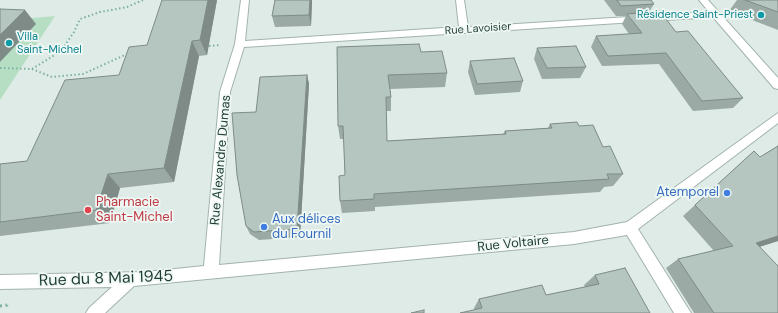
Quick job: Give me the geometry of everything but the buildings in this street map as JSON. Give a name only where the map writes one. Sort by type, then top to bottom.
[{"type":"street","name":"Rue Alexandre Dumas","points":[[211,273],[225,92],[240,44],[245,0]]},
{"type":"street","points":[[460,0],[464,30]]},
{"type":"street","points":[[703,0],[717,14],[778,85]]},
{"type":"street","name":"Rue Lavoisier","points":[[240,44],[717,14]]},
{"type":"street","name":"Rue Voltaire","points":[[211,273],[574,238],[630,228],[778,117]]},
{"type":"street","points":[[630,228],[682,313]]},
{"type":"street","name":"Rue du 8 Mai 1945","points":[[0,282],[130,280],[211,273]]},
{"type":"street","points":[[94,313],[130,280]]},
{"type":"path","points":[[32,69],[61,51],[74,32],[80,19],[100,12],[126,7],[143,0]]},
{"type":"path","points":[[0,68],[32,69],[52,77],[83,74],[127,54]]},
{"type":"green space","points":[[55,16],[0,100],[0,21]]},
{"type":"place","name":"Résidence Saint-Priest","points":[[761,15]]},
{"type":"place","name":"Villa Saint-Michel","points":[[9,43]]},
{"type":"place","name":"Atemporel","points":[[727,193]]},
{"type":"place","name":"Pharmacie Saint-Michel","points":[[88,210]]},
{"type":"place","name":"Aux délices du Fournil","points":[[264,227]]}]
